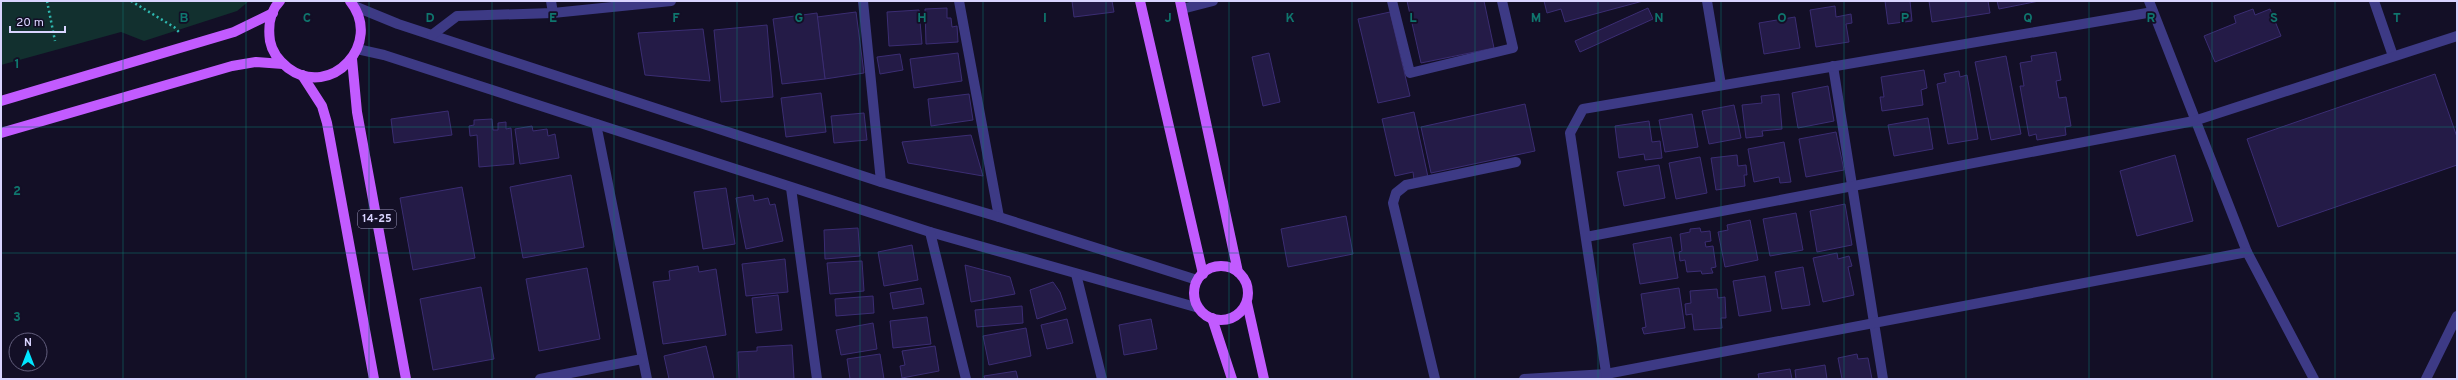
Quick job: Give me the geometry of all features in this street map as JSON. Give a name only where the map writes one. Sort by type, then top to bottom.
[{"type":"main road","name":"14-25","points":[[280,1],[272,13],[269,35],[271,46],[283,64]]},
{"type":"main road","points":[[1140,1],[1200,277]]},
{"type":"main road","name":"14-25","points":[[1,133],[232,66],[256,62],[283,64],[302,75],[313,77],[335,73],[352,59],[358,49],[361,27],[352,4]]},
{"type":"main road","points":[[1181,5],[1238,272],[1248,286],[1247,303],[1264,379]]},
{"type":"main road","name":"14-25","points":[[1,101],[234,32],[272,13]]},
{"type":"main road","name":"14-25","points":[[352,59],[358,112],[406,379]]},
{"type":"main road","name":"14-25","points":[[302,75],[322,106],[327,123],[374,379]]},
{"type":"main road","points":[[1238,272],[1223,266],[1214,267],[1200,277],[1194,291],[1199,308],[1212,318],[1224,320],[1236,316],[1247,303]]},
{"type":"main road","points":[[1212,318],[1232,379]]},
{"type":"street","points":[[551,1],[553,12]]},
{"type":"street","points":[[432,35],[457,16],[553,12],[672,1]]},
{"type":"street","points":[[863,1],[881,182]]},
{"type":"street","points":[[959,1],[999,216]]},
{"type":"street","points":[[1181,5],[1213,1]]},
{"type":"street","points":[[1392,1],[1410,73],[1513,48],[1502,1]]},
{"type":"street","points":[[1707,1],[1721,85]]},
{"type":"street","points":[[2148,1],[2194,121],[2247,252],[2314,379]]},
{"type":"street","points":[[2374,1],[2393,56]]},
{"type":"street","points":[[352,4],[432,35],[881,182],[1200,277]]},
{"type":"street","points":[[1606,377],[1570,133],[1583,109],[2153,12]]},
{"type":"street","points":[[1586,237],[1852,188],[2194,121],[2457,36]]},
{"type":"street","points":[[358,49],[384,55],[930,232],[1199,308]]},
{"type":"street","points":[[1833,66],[1883,379]]},
{"type":"street","points":[[596,124],[646,379]]},
{"type":"street","points":[[1435,379],[1392,203],[1394,198],[1406,185],[1516,162]]},
{"type":"street","points":[[791,188],[817,379]]},
{"type":"street","points":[[930,232],[966,379]]},
{"type":"street","points":[[1524,379],[1606,377],[2247,252]]},
{"type":"street","points":[[1076,274],[1102,379]]},
{"type":"street","points":[[2426,379],[2457,316]]},
{"type":"street","points":[[540,379],[642,360]]},
{"type":"path","points":[[47,1],[55,41]]},
{"type":"path","points":[[131,1],[174,27],[192,45]]},
{"type":"green space","points":[[1,1],[249,1],[237,11],[144,41],[121,32],[1,65]]},
{"type":"building","points":[[1072,1],[1112,1],[1114,12],[1074,17]]},
{"type":"building","points":[[1407,1],[1484,1],[1494,48],[1421,63]]},
{"type":"building","points":[[1544,1],[1643,1],[1565,22],[1561,9],[1547,13]]},
{"type":"building","points":[[1885,1],[1910,1],[1912,21],[1888,24]]},
{"type":"building","points":[[1929,1],[1988,1],[1990,13],[1932,22]]},
{"type":"building","points":[[1997,1],[2039,1],[1999,9]]},
{"type":"building","points":[[1835,6],[1836,17],[1851,14],[1852,23],[1846,24],[1849,42],[1816,47],[1810,10]]},
{"type":"building","points":[[947,8],[947,18],[951,18],[952,27],[957,26],[958,42],[926,44],[925,9]]},
{"type":"building","points":[[1648,8],[1653,19],[1580,52],[1575,41]]},
{"type":"building","points":[[2253,9],[2255,15],[2270,9],[2281,36],[2215,62],[2204,36],[2236,23],[2234,16]]},
{"type":"building","points":[[919,10],[922,44],[889,46],[887,12]]},
{"type":"building","points":[[856,12],[864,73],[825,79],[817,17]]},
{"type":"building","points":[[1390,12],[1410,96],[1378,103],[1358,19]]},
{"type":"building","points":[[817,13],[825,79],[782,84],[773,19]]},
{"type":"building","points":[[1795,17],[1800,48],[1764,54],[1759,23]]},
{"type":"building","points":[[767,25],[773,97],[721,102],[714,30]]},
{"type":"building","points":[[703,29],[710,81],[645,75],[638,33]]},
{"type":"building","points":[[2056,52],[2061,80],[2056,81],[2059,98],[2066,97],[2071,126],[2065,127],[2066,135],[2037,140],[2036,134],[2029,136],[2020,86],[2024,86],[2020,63],[2032,61],[2031,56]]},
{"type":"building","points":[[958,53],[962,81],[914,88],[910,59]]},
{"type":"building","points":[[1269,53],[1280,102],[1263,106],[1252,57]]},
{"type":"building","points":[[900,54],[903,70],[880,74],[877,57]]},
{"type":"building","points":[[2006,56],[2021,134],[1991,140],[1975,62]]},
{"type":"building","points":[[1924,70],[1927,88],[1921,90],[1923,105],[1882,111],[1880,97],[1884,97],[1881,77]]},
{"type":"building","points":[[1959,71],[1960,77],[1967,75],[1978,139],[1948,144],[1937,84],[1946,82],[1944,74]]},
{"type":"building","points":[[2435,74],[2457,137],[2457,165],[2278,227],[2247,139]]},
{"type":"building","points":[[1828,86],[1834,121],[1798,128],[1792,93]]},
{"type":"building","points":[[821,93],[826,132],[786,137],[781,98]]},
{"type":"building","points":[[969,94],[973,120],[931,126],[928,99]]},
{"type":"building","points":[[1779,94],[1782,129],[1762,131],[1763,136],[1746,138],[1742,105],[1762,103],[1761,96]]},
{"type":"building","points":[[1525,104],[1535,151],[1431,173],[1421,127]]},
{"type":"building","points":[[1734,105],[1741,138],[1709,144],[1702,111]]},
{"type":"building","points":[[448,111],[452,135],[394,143],[391,119]]},
{"type":"building","points":[[1414,112],[1428,177],[1414,180],[1413,172],[1395,176],[1382,119]]},
{"type":"building","points":[[864,113],[867,140],[834,143],[831,116]]},
{"type":"building","points":[[1692,114],[1698,147],[1665,152],[1659,120]]},
{"type":"building","points":[[1928,118],[1933,149],[1894,156],[1888,125]]},
{"type":"building","points":[[492,119],[493,130],[498,130],[498,123],[506,122],[506,129],[511,128],[514,164],[479,167],[477,135],[470,136],[469,126],[474,125],[474,120]]},
{"type":"building","points":[[1649,121],[1652,142],[1660,141],[1662,158],[1645,160],[1644,154],[1619,158],[1615,126]]},
{"type":"building","points":[[532,126],[533,131],[547,129],[548,136],[555,134],[559,158],[520,164],[515,129]]},
{"type":"building","points":[[1836,132],[1844,170],[1806,177],[1799,139]]},
{"type":"building","points":[[971,135],[983,176],[908,163],[902,142]]},
{"type":"building","points":[[1784,142],[1791,182],[1780,183],[1779,177],[1754,182],[1748,149]]},
{"type":"building","points":[[1737,155],[1738,166],[1746,165],[1747,175],[1744,175],[1745,186],[1716,190],[1711,158]]},
{"type":"building","points":[[2175,155],[2193,221],[2137,236],[2120,171]]},
{"type":"building","points":[[1700,157],[1707,193],[1676,199],[1669,163]]},
{"type":"building","points":[[1659,165],[1665,198],[1624,206],[1617,172]]},
{"type":"building","points":[[571,175],[584,247],[523,258],[510,187]]},
{"type":"building","points":[[462,187],[475,258],[413,270],[400,198]]},
{"type":"building","points":[[726,188],[735,244],[703,249],[694,192]]},
{"type":"building","points":[[753,195],[754,201],[768,198],[770,205],[775,204],[783,241],[746,249],[736,198]]},
{"type":"building","points":[[1845,204],[1852,245],[1817,252],[1810,211]]},
{"type":"building","points":[[1796,213],[1803,250],[1770,256],[1763,219]]},
{"type":"building","points":[[1346,216],[1353,254],[1288,267],[1281,229]]},
{"type":"building","points":[[1750,220],[1758,260],[1725,267],[1718,232],[1728,230],[1727,225]]},
{"type":"building","points":[[858,228],[860,256],[825,259],[824,230]]},
{"type":"building","points":[[1700,228],[1701,232],[1710,231],[1711,241],[1705,242],[1706,247],[1713,246],[1716,267],[1711,268],[1713,273],[1702,274],[1701,271],[1687,272],[1685,260],[1680,261],[1679,252],[1682,251],[1680,234],[1690,232],[1690,229]]},
{"type":"building","points":[[1671,237],[1678,278],[1640,284],[1633,244]]},
{"type":"building","points":[[912,245],[918,280],[884,286],[878,252]]},
{"type":"building","points":[[1837,253],[1838,259],[1849,256],[1852,266],[1848,267],[1854,295],[1823,302],[1813,258]]},
{"type":"building","points":[[785,259],[788,292],[746,296],[742,264]]},
{"type":"building","points":[[862,261],[864,291],[830,294],[827,263]]},
{"type":"building","points":[[965,265],[1010,277],[1015,294],[971,302]]},
{"type":"building","points":[[698,266],[699,272],[716,269],[726,335],[663,344],[653,282],[670,280],[669,271]]},
{"type":"building","points":[[1803,267],[1810,305],[1782,309],[1775,272]]},
{"type":"building","points":[[587,268],[600,339],[539,351],[526,279]]},
{"type":"building","points":[[1765,276],[1771,311],[1739,316],[1733,281]]},
{"type":"building","points":[[1053,282],[1060,292],[1066,309],[1037,319],[1030,290]]},
{"type":"building","points":[[481,287],[494,359],[433,370],[420,299]]},
{"type":"building","points":[[921,288],[924,304],[893,309],[890,293]]},
{"type":"building","points":[[1679,288],[1685,328],[1644,334],[1642,328],[1646,327],[1641,294]]},
{"type":"building","points":[[1717,289],[1718,298],[1725,297],[1726,318],[1721,318],[1722,328],[1694,330],[1692,314],[1686,315],[1685,304],[1691,303],[1690,291]]},
{"type":"building","points":[[778,295],[782,330],[756,333],[752,298]]},
{"type":"building","points":[[873,296],[874,313],[836,316],[835,299]]},
{"type":"building","points":[[1022,306],[1023,323],[977,327],[975,310]]},
{"type":"building","points":[[927,317],[931,344],[893,348],[890,321]]},
{"type":"building","points":[[1067,319],[1073,343],[1047,349],[1041,325]]},
{"type":"building","points":[[1151,319],[1157,349],[1124,355],[1119,325]]},
{"type":"building","points":[[873,323],[877,349],[841,355],[836,330]]},
{"type":"building","points":[[1026,328],[1031,356],[989,365],[983,336]]},
{"type":"building","points":[[792,345],[794,379],[739,379],[738,352],[757,351],[757,347]]},
{"type":"building","points":[[706,346],[714,379],[669,379],[664,356]]},
{"type":"building","points":[[935,346],[939,371],[902,378],[900,366],[905,365],[902,351]]},
{"type":"building","points":[[880,354],[884,379],[850,379],[847,359]]},
{"type":"building","points":[[1857,354],[1858,359],[1868,358],[1872,379],[1842,379],[1838,358]]},
{"type":"building","points":[[1825,365],[1827,379],[1796,379],[1795,370]]},
{"type":"building","points":[[1790,369],[1792,379],[1759,379],[1758,374]]},
{"type":"building","points":[[1016,371],[1018,379],[985,379],[984,376]]}]
